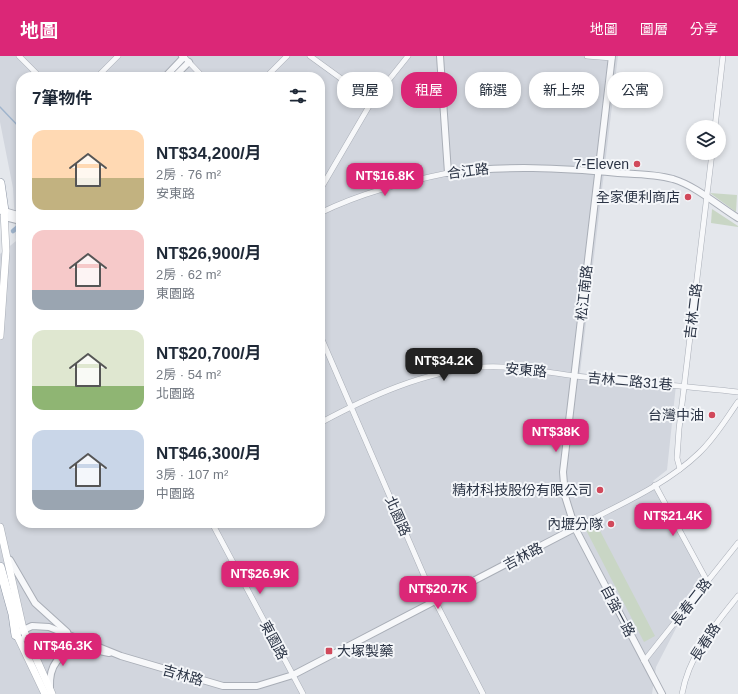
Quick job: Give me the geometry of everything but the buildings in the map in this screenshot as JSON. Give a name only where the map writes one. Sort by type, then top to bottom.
[{"type":"highway","points":[[0,183],[2,214]]},
{"type":"highway","points":[[0,567],[19,634]]},
{"type":"main road","points":[[0,336],[6,251],[2,214]]},
{"type":"main road","points":[[0,281],[2,302]]},
{"type":"main road","points":[[0,527],[19,634]]},
{"type":"main road","points":[[0,581],[19,634],[49,693]]},
{"type":"main road","points":[[19,634],[26,637],[49,693]]},
{"type":"street","points":[[19,56],[35,72]]},
{"type":"street","points":[[102,72],[118,56]]},
{"type":"street","points":[[271,72],[287,56]]},
{"type":"street","points":[[310,56],[337,76]]},
{"type":"street","points":[[393,73],[408,56]]},
{"type":"street","points":[[440,56],[448,173]]},
{"type":"street","points":[[587,56],[612,57]]},
{"type":"street","points":[[715,120],[723,56]]},
{"type":"street","points":[[170,72],[183,57],[190,62],[199,72]]},
{"type":"street","name":"松江南路","points":[[574,528],[565,496],[563,472],[612,57]]},
{"type":"street","points":[[179,72],[190,62]]},
{"type":"street","points":[[325,181],[368,108]]},
{"type":"street","name":"吉林二路","points":[[680,469],[678,458],[684,386],[711,160]]},
{"type":"street","name":"合江路","points":[[325,211],[344,202],[402,182],[484,168],[598,171],[664,177],[688,186],[738,218]]},
{"type":"street","points":[[2,214],[16,215]]},
{"type":"street","points":[[2,214],[16,219]]},
{"type":"street","name":"北園路","points":[[325,346],[435,601],[483,694]]},
{"type":"street","name":"安東路","points":[[325,420],[351,406],[392,389],[437,375],[478,368],[527,369],[575,376]]},
{"type":"street","name":"吉林二路31巷","points":[[575,376],[738,392]]},
{"type":"street","name":"吉林路","points":[[26,637],[35,637],[121,656],[223,686],[257,686],[293,675],[655,485],[680,469],[708,444],[738,402]]},
{"type":"street","points":[[655,485],[707,581]]},
{"type":"street","name":"東園路","points":[[215,528],[303,694]]},
{"type":"street","name":"自強一路","points":[[574,528],[662,694]]},
{"type":"street","name":"長春二路","points":[[644,661],[738,543]]},
{"type":"street","points":[[3,546],[15,572],[35,603],[71,636]]},
{"type":"street","name":"長春路","points":[[682,694],[685,676],[699,647],[738,596]]},
{"type":"street","name":"吉林路","points":[[19,634],[40,626],[49,627],[121,656]]},
{"type":"street","points":[[49,693],[50,673],[60,656],[69,651],[82,648]]},
{"type":"shaded area","points":[[0,56],[618,56],[616,72],[607,72],[607,108],[612,108],[580,373],[676,385],[667,470],[653,481],[703,576],[656,667],[652,694],[0,694],[0,254],[16,241],[13,188],[0,122]]},
{"type":"green space","points":[[710,193],[737,195],[736,212]]},
{"type":"green space","points":[[712,209],[738,226],[738,227],[711,223]]},
{"type":"green space","points":[[597,525],[655,636],[644,642],[586,530]]},
{"type":"waterway","points":[[0,107],[16,124]]},
{"type":"place","name":"7-Eleven","points":[[637,164]]},
{"type":"place","name":"全家便利商店","points":[[688,197]]},
{"type":"place","name":"台灣中油","points":[[712,415]]},
{"type":"place","name":"精材科技股份有限公司","points":[[600,490]]},
{"type":"place","name":"內壢分隊","points":[[611,524]]},
{"type":"place","name":"大塚製藥","points":[[329,651]]}]
